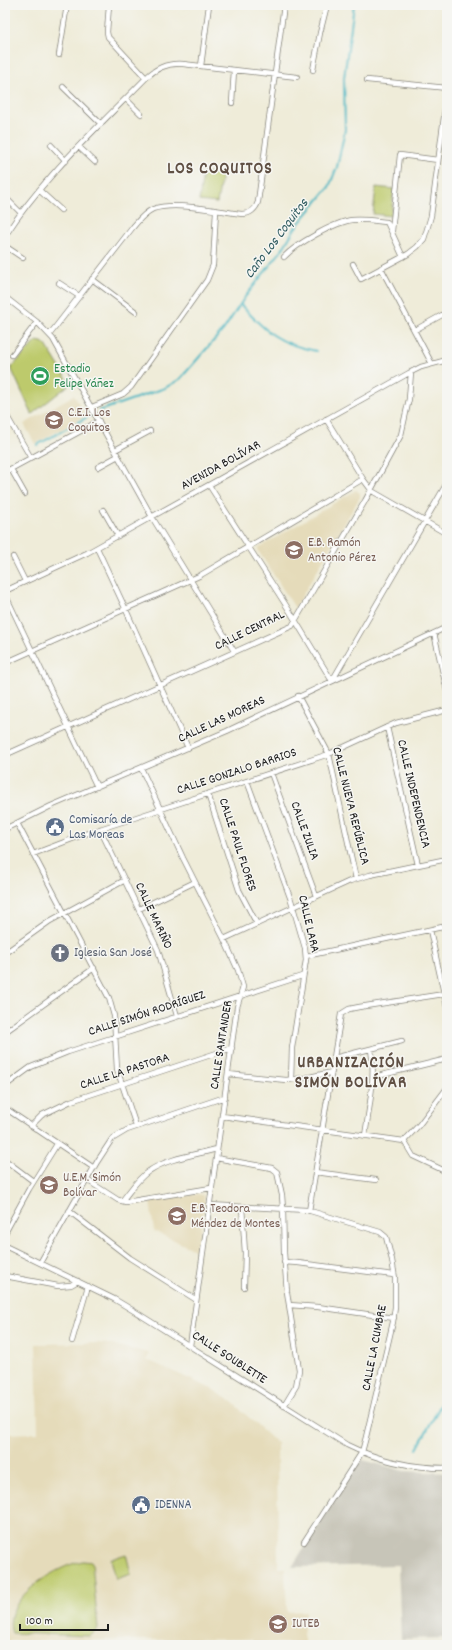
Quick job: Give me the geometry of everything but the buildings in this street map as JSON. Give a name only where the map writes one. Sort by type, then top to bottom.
[{"type":"street","points":[[59,55],[67,5]]},
{"type":"street","points":[[109,5],[108,37],[146,78]]},
{"type":"street","points":[[201,66],[209,5]]},
{"type":"street","points":[[50,334],[140,219],[148,212],[171,206],[245,214],[252,211],[257,206],[276,74],[284,5]]},
{"type":"street","points":[[313,70],[320,33],[328,5]]},
{"type":"street","points":[[5,236],[20,212],[39,190],[101,124],[146,78],[158,68],[173,64],[297,77]]},
{"type":"street","points":[[232,103],[234,70]]},
{"type":"street","points":[[366,80],[447,88]]},
{"type":"street","points":[[62,87],[101,124]]},
{"type":"street","points":[[353,264],[361,279],[403,257],[418,247],[426,235],[431,216],[438,160],[446,115],[447,94]]},
{"type":"street","points":[[126,99],[141,114]]},
{"type":"street","points":[[51,145],[66,161]]},
{"type":"street","points":[[79,147],[95,162]]},
{"type":"street","points":[[392,233],[400,155],[438,160]]},
{"type":"street","points":[[39,190],[61,210]]},
{"type":"street","points":[[5,197],[20,212]]},
{"type":"street","points":[[92,407],[123,394],[131,387],[204,284],[213,265],[216,211]]},
{"type":"street","points":[[284,257],[288,252],[334,226],[350,220],[359,220],[387,222],[403,257]]},
{"type":"street","points":[[5,246],[23,258]]},
{"type":"street","points":[[381,268],[432,364]]},
{"type":"street","points":[[92,279],[136,312]]},
{"type":"street","points":[[59,283],[79,296]]},
{"type":"street","points":[[5,297],[50,334],[152,517],[192,580],[234,651]]},
{"type":"street","points":[[415,330],[442,315]]},
{"type":"street","points":[[12,355],[37,322]]},
{"type":"street","name":"AVENIDA BOLÍVAR","points":[[5,590],[96,548],[411,372],[447,360]]},
{"type":"street","name":"CALLE CENTRAL","points":[[5,755],[292,626],[371,490],[402,431],[409,399],[411,372]]},
{"type":"street","points":[[5,413],[31,458]]},
{"type":"street","points":[[326,419],[371,490],[377,495],[447,534]]},
{"type":"street","points":[[5,472],[99,421]]},
{"type":"street","points":[[115,450],[150,431]]},
{"type":"street","points":[[98,467],[118,456]]},
{"type":"street","points":[[11,469],[25,494]]},
{"type":"street","points":[[5,663],[192,580],[363,479]]},
{"type":"street","points":[[208,486],[332,681],[447,483]]},
{"type":"street","points":[[103,510],[118,536]]},
{"type":"street","points":[[96,548],[126,610],[188,748]]},
{"type":"street","points":[[13,557],[25,581]]},
{"type":"street","points":[[5,594],[97,787]]},
{"type":"street","name":"CALLE LAS MOREAS","points":[[5,829],[51,806],[188,748],[447,627]]},
{"type":"street","points":[[434,633],[447,691]]},
{"type":"street","name":"CALLE NUEVA REPÚBLICA","points":[[298,696],[329,754],[356,879]]},
{"type":"street","name":"CALLE GONZALO BARRIOS","points":[[33,854],[59,843],[100,829],[329,754],[405,720],[447,710]]},
{"type":"street","name":"CALLE INDEPENDENCIA","points":[[387,727],[418,865]]},
{"type":"street","name":"CALLE SANTANDER","points":[[141,768],[160,810],[224,939],[241,978],[243,987],[238,1002],[190,1346]]},
{"type":"street","name":"CALLE ZULIA","points":[[271,773],[316,896]]},
{"type":"street","name":"CALLE LARA","points":[[247,781],[293,907],[306,956],[292,1048],[291,1080]]},
{"type":"street","name":"CALLE PAUL FLORES","points":[[208,794],[239,890],[257,924]]},
{"type":"street","points":[[17,823],[106,991],[112,1007],[115,1054],[121,1084],[136,1126]]},
{"type":"street","name":"CALLE MARIÑO","points":[[100,829],[139,909],[160,958],[177,1016]]},
{"type":"street","points":[[224,939],[356,879],[447,859]]},
{"type":"street","points":[[5,953],[64,913],[125,880]]},
{"type":"street","points":[[139,909],[195,882]]},
{"type":"street","points":[[306,956],[447,926]]},
{"type":"street","points":[[430,930],[447,1007]]},
{"type":"street","points":[[5,1032],[94,968]]},
{"type":"street","name":"CALLE SIMÓN RODRÍGUEZ","points":[[5,1086],[23,1072],[40,1062],[115,1036],[302,976]]},
{"type":"street","points":[[309,1211],[341,1014],[346,1010],[359,1007],[444,994]]},
{"type":"street","points":[[334,1058],[402,1041]]},
{"type":"street","name":"CALLE LA PASTORA","points":[[31,1126],[38,1118],[60,1106],[121,1084],[232,1048]]},
{"type":"street","points":[[365,1136],[374,1077],[374,1063],[371,1049]]},
{"type":"street","points":[[374,1077],[447,1059]]},
{"type":"street","points":[[228,1074],[291,1080],[332,1072]]},
{"type":"street","points":[[404,1141],[447,1088]]},
{"type":"street","points":[[40,1263],[112,1139],[136,1126],[225,1097]]},
{"type":"street","points":[[5,1108],[94,1168]]},
{"type":"street","points":[[222,1116],[404,1141]]},
{"type":"street","points":[[404,1141],[413,1156],[447,1172]]},
{"type":"street","points":[[5,1233],[33,1181],[57,1144]]},
{"type":"street","points":[[122,1201],[140,1178],[149,1171],[165,1163],[217,1149]]},
{"type":"street","points":[[216,1158],[274,1169],[278,1177],[283,1209],[284,1262],[299,1370],[296,1386],[284,1406]]},
{"type":"street","points":[[5,1160],[33,1181]]},
{"type":"street","points":[[315,1172],[376,1180]]},
{"type":"street","points":[[87,1180],[108,1195],[122,1201],[211,1188]]},
{"type":"street","name":"CALLE LA CUMBRE","points":[[209,1204],[309,1211],[383,1234],[388,1243],[394,1275],[394,1318],[362,1452],[304,1542]]},
{"type":"street","points":[[242,1207],[245,1254],[244,1287]]},
{"type":"street","points":[[69,1211],[130,1258],[196,1299]]},
{"type":"street","name":"CALLE SOUBLETTE","points":[[5,1246],[88,1286],[134,1311],[324,1432],[362,1452],[378,1459],[409,1466],[447,1468]]},
{"type":"street","points":[[284,1262],[394,1275]]},
{"type":"street","points":[[5,1276],[64,1287],[78,1281]]},
{"type":"street","points":[[72,1341],[88,1286]]},
{"type":"street","points":[[289,1305],[318,1307],[394,1318]]},
{"type":"shaded area","name":"C.E.I. Los Coquitos","points":[[74,395],[85,416],[35,444],[24,424]]},
{"type":"shaded area","name":"E.B. Ramón Antonio Pérez","points":[[356,490],[360,493],[360,497],[295,608],[259,552],[258,548]]},
{"type":"shaded area","name":"E.B. Teodora Méndez de Montes","points":[[198,1194],[203,1195],[205,1201],[197,1251],[154,1231],[150,1201]]},
{"type":"shaded area","name":"IDENNA","points":[[36,1344],[109,1344],[149,1353],[147,1360],[212,1389],[232,1402],[277,1443],[278,1568],[285,1568],[287,1612],[306,1611],[303,1635],[305,1643],[252,1643],[252,1639],[5,1641],[5,1434],[38,1433]]},
{"type":"shaded area","points":[[359,1459],[404,1471],[447,1473],[447,1638],[401,1639],[398,1565],[292,1567]]},
{"type":"green space","points":[[203,172],[222,174],[217,203],[199,201]]},
{"type":"green space","points":[[376,187],[394,189],[391,216],[373,214]]},
{"type":"green space","name":"Estadio Felipe Yáñez","points":[[36,341],[42,342],[46,345],[70,384],[32,414],[11,368]]},
{"type":"green space","points":[[126,1554],[131,1574],[116,1579],[111,1559]]},
{"type":"green space","points":[[83,1561],[92,1562],[98,1629],[90,1636],[12,1633],[10,1621],[14,1609],[22,1597],[33,1586],[46,1577],[72,1564]]},
{"type":"waterway","name":"Caño Los Coquitos","points":[[99,411],[165,388],[180,379],[224,329],[245,297],[282,250],[295,228],[329,187],[337,167],[345,130],[344,78],[354,5]]},
{"type":"waterway","points":[[241,305],[258,323],[274,336],[292,345],[316,351]]},
{"type":"waterway","name":"Caño Los Coquitos","points":[[37,445],[91,415]]},
{"type":"waterway","points":[[417,1449],[447,1393]]},
{"type":"place","name":"Estadio Felipe Yáñez","points":[[40,376]]},
{"type":"place","name":"C.E.I. Los Coquitos","points":[[54,420]]},
{"type":"place","name":"E.B. Ramón Antonio Pérez","points":[[294,550]]},
{"type":"place","name":"Comisaría de Las Moreas","points":[[55,827]]},
{"type":"place","name":"Iglesia San José","points":[[60,953]]},
{"type":"place","name":"U.E.M. Simón Bolívar","points":[[49,1185]]},
{"type":"place","name":"E.B. Teodora Méndez de Montes","points":[[177,1216]]},
{"type":"place","name":"IDENNA","points":[[141,1505]]},
{"type":"place","name":"IUTEB","points":[[278,1624]]},
{"type":"district","name":"LOS COQUITOS","points":[[220,170]]},
{"type":"district","name":"URBANIZACIÓN SIMÓN BOLÍVAR","points":[[351,1074]]}]
